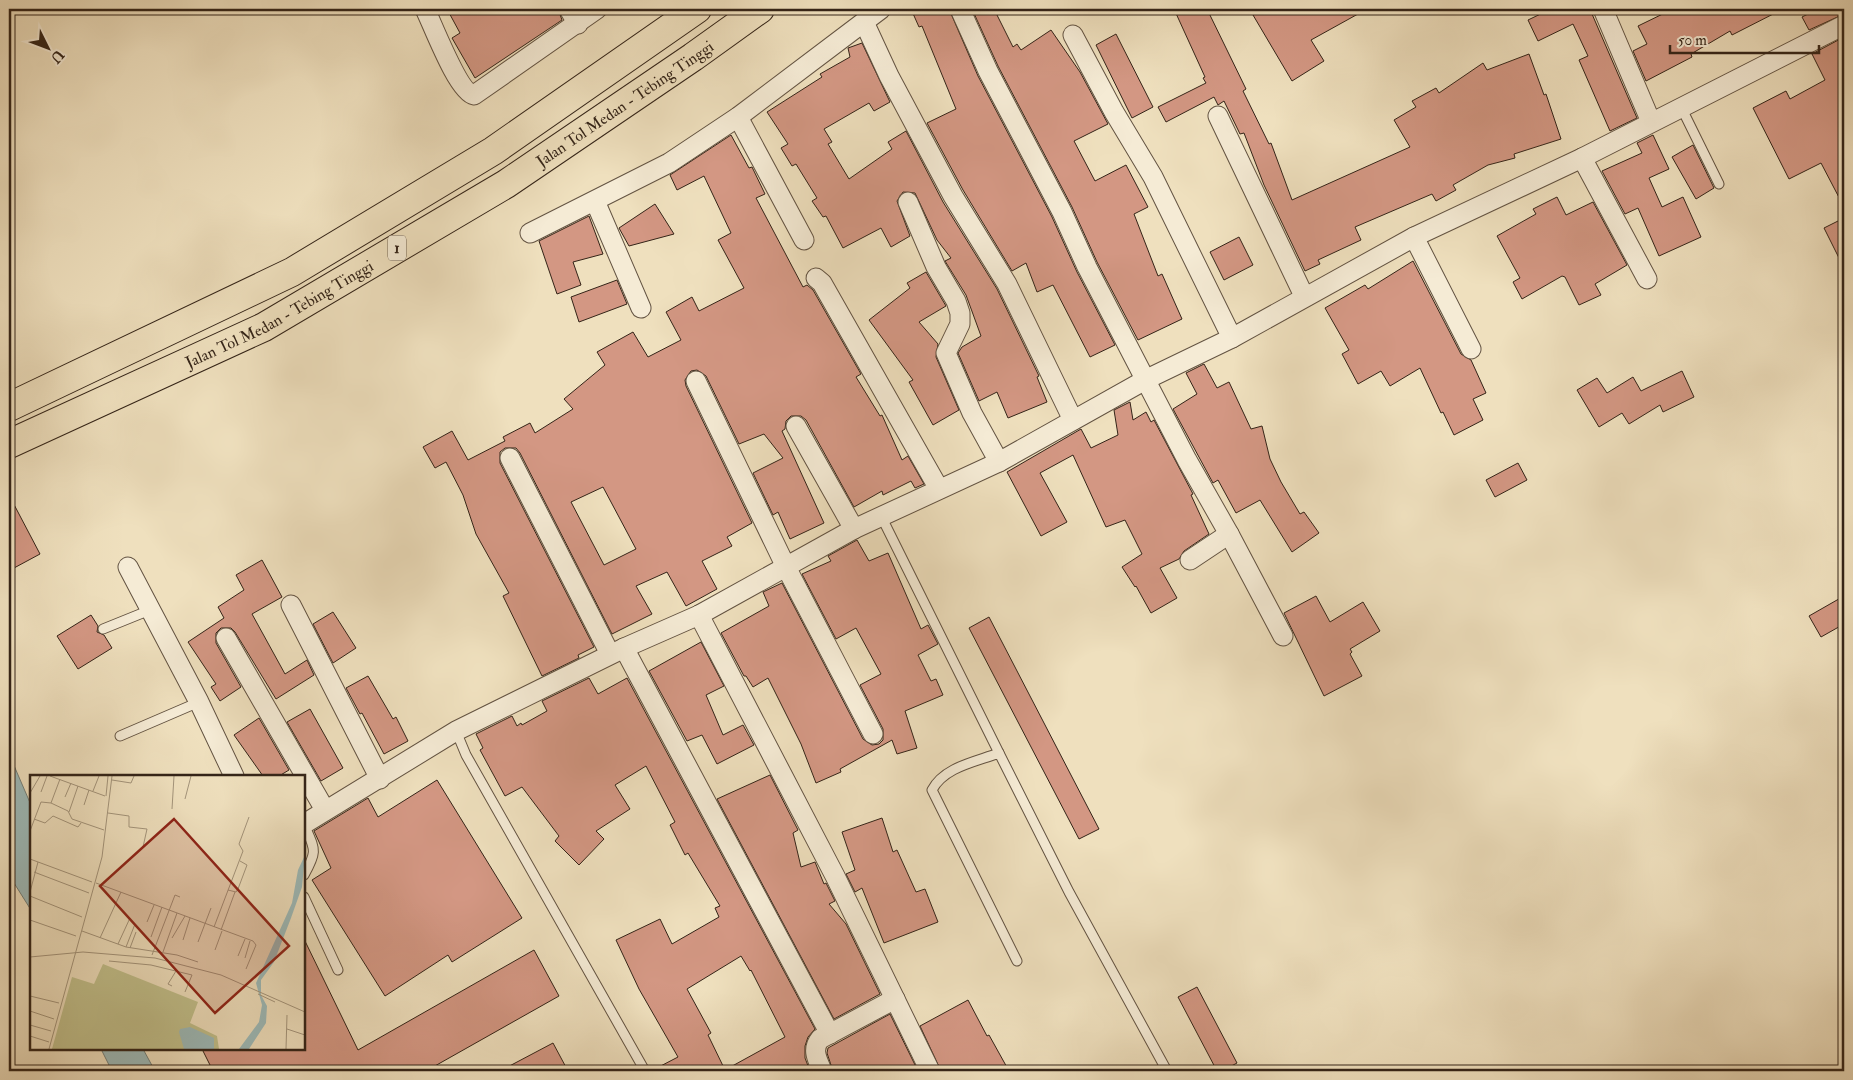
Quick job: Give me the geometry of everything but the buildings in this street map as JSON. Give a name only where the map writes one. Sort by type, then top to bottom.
[{"type":"highway","name":"Jalan Tol Medan - Tebing Tinggi","points":[[9,407],[292,272],[493,152],[696,9]]},
{"type":"highway","name":"Jalan Tol Medan - Tebing Tinggi","points":[[9,444],[264,327],[506,184],[693,57],[760,9]]},
{"type":"street","points":[[425,9],[452,68],[467,92],[474,95],[574,16],[597,9]]},
{"type":"street","points":[[530,233],[669,162],[738,117],[881,9]]},
{"type":"street","points":[[960,9],[988,71],[1062,212],[1087,267],[1147,379],[1187,460],[1230,534],[1284,636]]},
{"type":"street","points":[[1603,9],[1651,122]]},
{"type":"street","points":[[864,22],[889,76],[953,196],[1007,284],[1073,420]]},
{"type":"street","points":[[305,823],[456,731],[617,651],[699,615],[854,529],[999,462],[1147,379],[1232,338],[1304,296],[1414,237],[1582,158],[1844,25]]},
{"type":"street","points":[[1073,35],[1114,112],[1153,178],[1232,338]]},
{"type":"street","points":[[1218,116],[1304,296]]},
{"type":"street","points":[[738,117],[804,240]]},
{"type":"street","points":[[1582,158],[1647,279]]},
{"type":"street","points":[[595,201],[641,308]]},
{"type":"street","points":[[908,202],[936,267],[956,301],[960,313],[960,324],[946,353],[972,413],[999,462]]},
{"type":"street","points":[[1414,237],[1471,349]]},
{"type":"street","points":[[816,278],[822,284],[939,490]]},
{"type":"street","points":[[696,381],[786,567],[873,734]]},
{"type":"street","points":[[796,426],[854,529]]},
{"type":"street","points":[[510,458],[830,1034]]},
{"type":"street","points":[[1190,560],[1230,534]]},
{"type":"street","points":[[128,567],[199,702],[234,775]]},
{"type":"street","points":[[291,605],[380,779]]},
{"type":"street","points":[[699,615],[835,876],[930,1071]]},
{"type":"street","points":[[226,638],[305,775]]},
{"type":"street","points":[[305,775],[325,810]]},
{"type":"street","points":[[822,1071],[815,1052],[816,1044],[830,1034],[895,999]]},
{"type":"lane","points":[[1681,107],[1719,184]]},
{"type":"lane","points":[[881,516],[1069,892],[1167,1071]]},
{"type":"lane","points":[[103,629],[150,610]]},
{"type":"lane","points":[[120,736],[199,702]]},
{"type":"lane","points":[[456,731],[466,754],[644,1071]]},
{"type":"lane","points":[[999,753],[946,773],[936,781],[932,790],[1017,961]]},
{"type":"lane","points":[[305,826],[314,849],[314,856],[305,873]]},
{"type":"lane","points":[[305,899],[338,970]]},
{"type":"water","points":[[9,754],[30,803],[30,908],[9,875]]},
{"type":"water","points":[[102,1050],[144,1050],[155,1071],[112,1071]]}]
